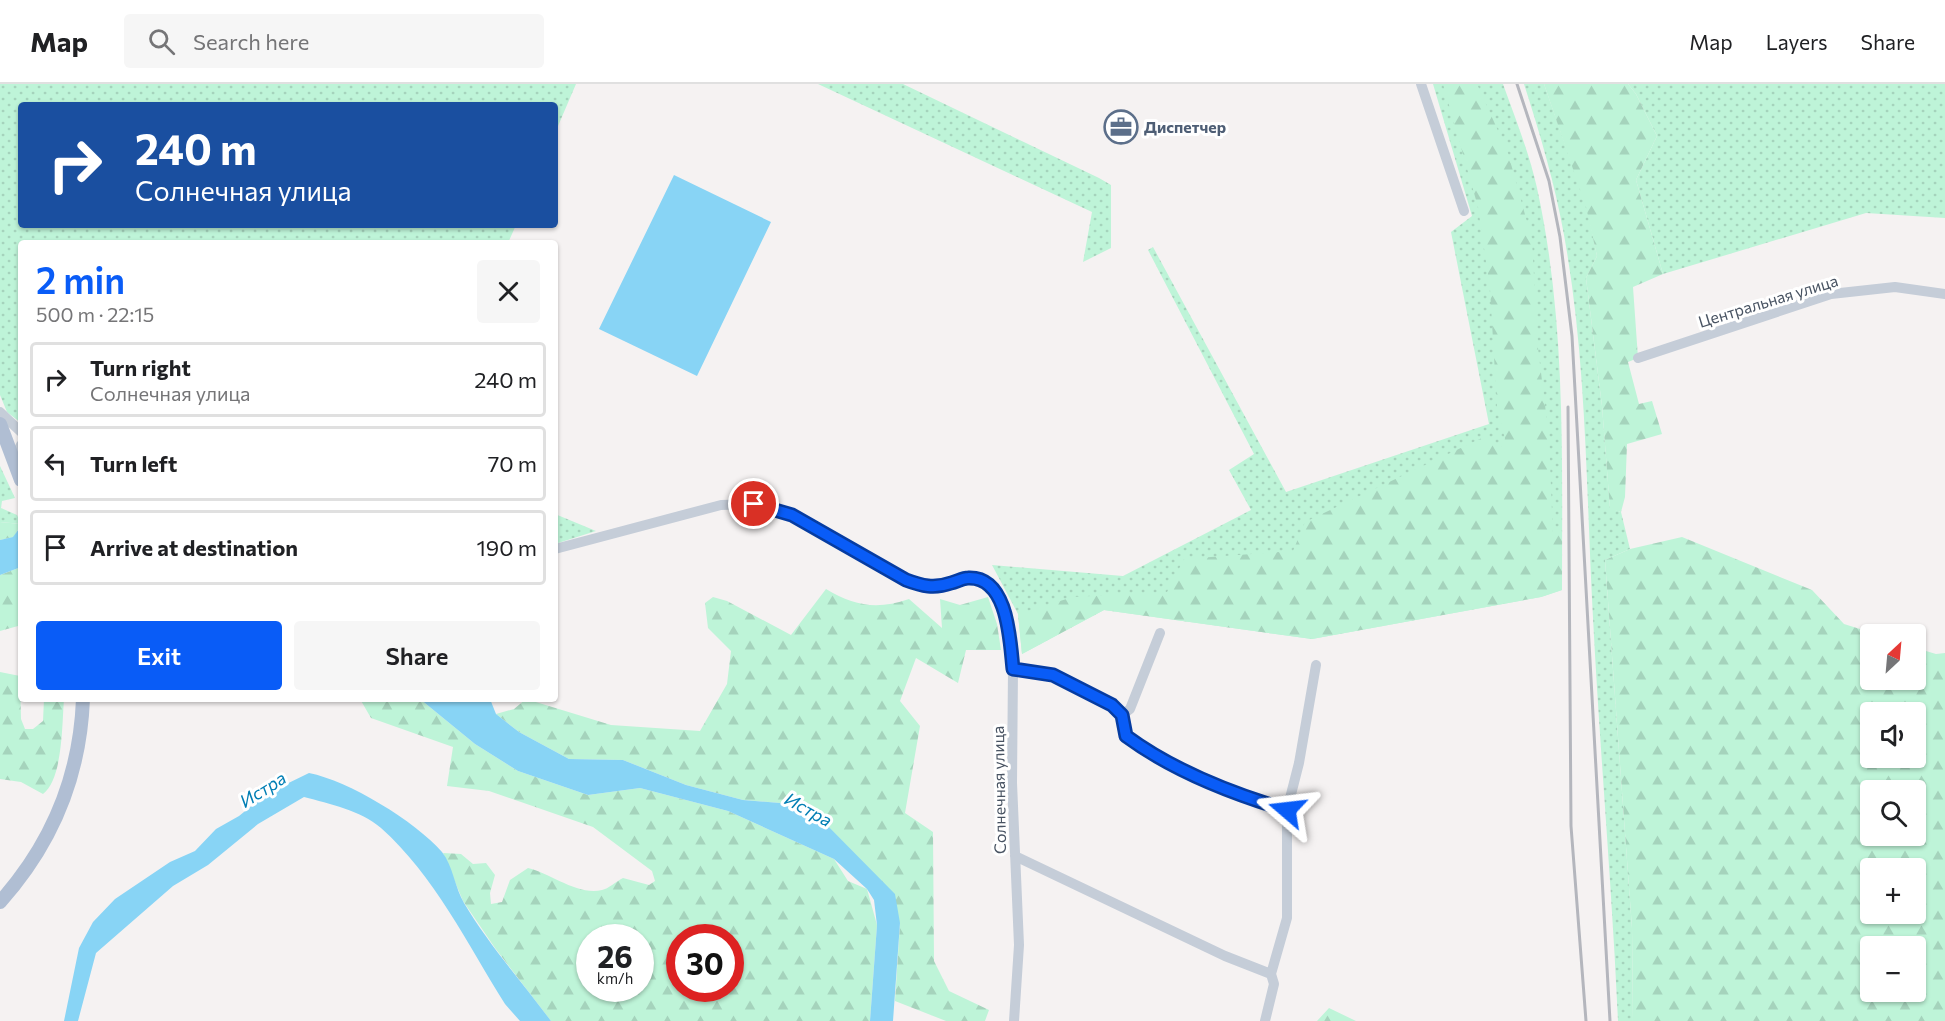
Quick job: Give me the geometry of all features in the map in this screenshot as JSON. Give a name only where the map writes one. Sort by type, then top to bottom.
[{"type":"main road","points":[[1,428],[18,473]]},
{"type":"main road","points":[[0,902],[34,857],[64,803],[76,765],[83,702]]},
{"type":"street","points":[[1421,84],[1464,211]]},
{"type":"street","name":"Центральная улица","points":[[1638,358],[1831,294],[1895,287],[1945,294]]},
{"type":"street","points":[[0,412],[18,431]]},
{"type":"street","points":[[1,428],[18,433]]},
{"type":"street","points":[[0,448],[18,475]]},
{"type":"street","points":[[18,450],[16,453],[18,468]]},
{"type":"street","name":"Солнечная улица","points":[[558,548],[721,505],[754,504],[792,515],[906,580],[923,586],[938,587],[969,578],[983,581],[1000,599],[1006,616],[1013,669],[1012,783],[1019,945],[1014,1021]]},
{"type":"street","points":[[1122,715],[1130,709],[1160,633]]},
{"type":"street","points":[[1266,1021],[1274,984],[1271,974],[1287,918],[1287,810],[1299,763],[1316,665]]},
{"type":"street","points":[[1013,669],[1053,675],[1088,691],[1112,705],[1122,715],[1126,736],[1146,751],[1203,778],[1287,810]]},
{"type":"street","points":[[1015,856],[1225,956],[1271,974]]},
{"type":"green space","points":[[0,84],[576,84],[558,126],[558,102],[18,102],[18,228],[515,228],[509,240],[18,240],[18,421],[7,412],[0,395]]},
{"type":"green space","points":[[818,84],[903,84],[1099,178],[1111,185],[1111,248],[1083,262],[1092,212]]},
{"type":"green space","points":[[1433,84],[1503,84],[1534,175],[1546,238],[1558,338],[1562,439],[1562,590],[1541,597],[1312,639],[1104,610],[1022,654],[1018,614],[992,565],[1123,576],[1251,510],[1229,470],[1254,454],[1148,250],[1153,247],[1286,492],[1489,424],[1451,232],[1472,216]]},
{"type":"green space","points":[[1443,84],[1477,84],[1508,153],[1532,240],[1538,348],[1549,438],[1553,537],[1562,531],[1562,590],[1541,597],[1312,639],[1104,610],[1022,654],[1018,614],[1073,597],[1167,592],[1184,559],[1293,551],[1305,522],[1486,436],[1501,447],[1505,439],[1497,407],[1490,289],[1478,207]]},
{"type":"green space","points":[[1524,84],[1544,84],[1587,207],[1597,256],[1586,278],[1602,406],[1610,508],[1621,512],[1630,549],[1605,560],[1632,928],[1633,1021],[1618,1021],[1596,669],[1584,426],[1572,282],[1547,159]]},
{"type":"green space","points":[[1544,84],[1628,84],[1636,94],[1657,136],[1636,180],[1663,274],[1633,287],[1638,358],[1628,362],[1639,404],[1652,401],[1662,434],[1627,444],[1625,497],[1621,512],[1610,509],[1602,406],[1586,278],[1597,256],[1586,207]]},
{"type":"green space","points":[[1628,84],[1945,84],[1945,218],[1866,213],[1663,274],[1636,180],[1657,136],[1636,94]]},
{"type":"green space","points":[[0,466],[15,498],[2,501],[1,508],[17,515],[18,524],[0,522]]},
{"type":"green space","points":[[558,515],[596,531],[558,543]]},
{"type":"green space","points":[[0,522],[18,524],[14,537],[0,540]]},
{"type":"green space","points":[[1682,537],[1812,590],[1844,624],[1860,629],[1860,690],[1926,690],[1926,651],[1936,654],[1945,653],[1945,1021],[1633,1021],[1632,928],[1605,560],[1630,549]]},
{"type":"green space","points":[[18,568],[18,626],[0,631],[0,575]]},
{"type":"green space","points":[[826,589],[856,603],[866,605],[909,599],[942,628],[940,599],[960,605],[988,597],[997,624],[1001,650],[966,650],[958,683],[916,658],[900,701],[920,726],[905,813],[933,832],[934,961],[949,991],[989,1010],[985,1021],[946,1021],[895,1001],[900,923],[850,850],[817,815],[792,804],[743,800],[686,785],[623,760],[569,759],[519,732],[496,714],[514,709],[522,702],[536,702],[611,725],[700,731],[727,684],[731,651],[708,628],[705,603],[713,597],[727,601],[791,635]]},
{"type":"green space","points":[[0,672],[18,676],[18,702],[21,702],[21,719],[25,729],[33,729],[43,721],[44,702],[64,702],[58,764],[50,787],[43,794],[21,782],[0,779]]},
{"type":"green space","points":[[362,702],[424,702],[475,744],[518,771],[588,795],[640,788],[728,811],[834,859],[848,881],[867,889],[877,925],[870,1021],[551,1021],[495,948],[463,901],[443,853],[461,854],[473,864],[486,863],[495,875],[490,893],[491,904],[502,902],[510,880],[528,868],[574,887],[593,891],[604,889],[623,878],[649,885],[655,881],[652,871],[593,827],[489,791],[447,786],[453,747],[371,718]]},
{"type":"green space","points":[[1329,1008],[1356,1021],[1317,1021]]},
{"type":"water","points":[[674,175],[771,222],[697,376],[599,329]]},
{"type":"water","points":[[18,530],[18,568],[0,575],[0,540],[13,537]]},
{"type":"water","points":[[424,702],[491,702],[496,714],[519,732],[569,759],[623,760],[686,785],[743,800],[792,804],[817,815],[895,894],[900,923],[893,1021],[870,1021],[877,925],[874,900],[867,889],[834,859],[728,811],[640,788],[588,795],[518,771],[475,744]]},
{"type":"water","points":[[309,773],[325,777],[362,793],[399,815],[442,852],[461,897],[474,919],[551,1021],[520,1021],[505,1004],[434,889],[418,867],[381,828],[354,812],[304,797],[258,824],[208,865],[173,886],[96,953],[78,1021],[64,1021],[79,948],[93,922],[115,899],[170,862],[195,851],[216,829],[239,816],[266,794]]},
{"type":"railway","points":[[1517,84],[1549,181],[1560,237],[1572,336],[1610,1021]]},
{"type":"railway","points":[[1568,407],[1571,826],[1586,1021]]},
{"type":"place","name":"Диспетчер","points":[[1121,127]]},
{"type":"route","points":[[754,504],[792,515],[906,580],[923,586],[938,587],[969,578],[983,581],[1000,599],[1006,616],[1013,669],[1053,675],[1088,691],[1112,705],[1122,715],[1126,736],[1146,751],[1203,778],[1287,810]]},
{"type":"water label","name":"Истра","points":[[263,790]]},
{"type":"water label","name":"Истра","points":[[808,810]]}]
